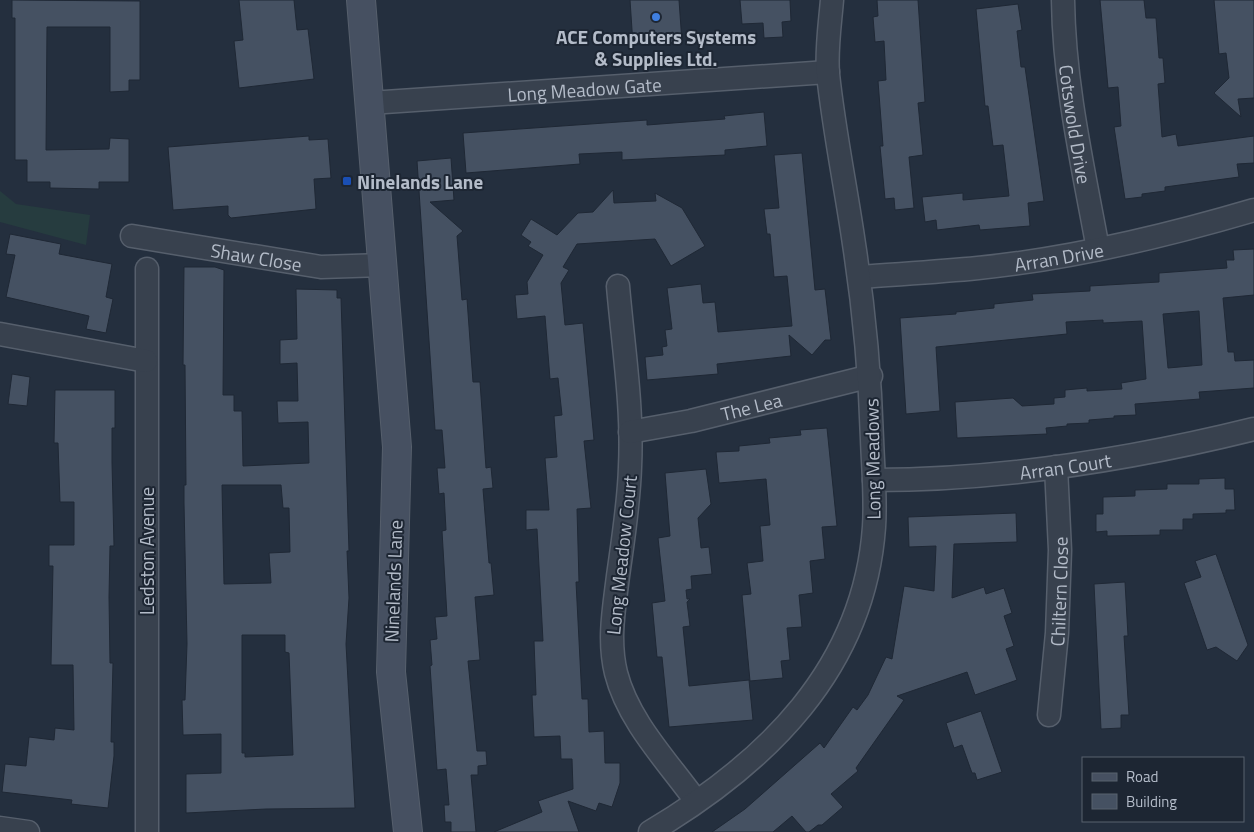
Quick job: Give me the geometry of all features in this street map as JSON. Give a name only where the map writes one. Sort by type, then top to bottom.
[{"type":"street","name":"Ninelands Lane","points":[[361,0],[397,447],[391,672],[408,832]]},
{"type":"street","name":"Long Meadows","points":[[650,832],[744,766],[786,728],[804,707],[834,660],[846,634],[865,582],[874,526],[870,376],[860,277],[828,72],[832,0]]},
{"type":"street","name":"Cotswold Drive","points":[[1063,0],[1067,63],[1073,110],[1098,248]]},
{"type":"street","name":"Long Meadow Gate","points":[[370,103],[828,72]]},
{"type":"street","name":"Arran Drive","points":[[860,277],[979,268],[1098,248],[1186,230],[1254,210]]},
{"type":"street","name":"Shaw Close","points":[[132,236],[321,268],[383,265]]},
{"type":"street","name":"Ledston Avenue","points":[[147,269],[147,832]]},
{"type":"street","name":"Long Meadow Court","points":[[618,286],[630,432],[628,499],[612,622],[613,657],[617,675],[630,707],[696,801]]},
{"type":"street","points":[[0,334],[146,361]]},
{"type":"street","name":"The Lea","points":[[630,432],[691,421],[870,376]]},
{"type":"street","name":"Arran Court","points":[[874,480],[961,478],[1056,467],[1184,446],[1254,429]]},
{"type":"street","name":"Chiltern Close","points":[[1049,715],[1057,633],[1060,550],[1056,467]]},
{"type":"street","points":[[0,828],[28,832]]},
{"type":"green space","points":[[0,191],[16,204],[90,215],[86,245],[0,222]]},
{"type":"building","points":[[12,0],[140,1],[140,80],[129,80],[129,91],[110,92],[110,27],[47,27],[46,150],[109,149],[110,138],[129,139],[129,182],[99,182],[99,189],[50,188],[50,182],[27,182],[27,160],[15,160],[15,18],[12,18]]},
{"type":"building","points":[[239,0],[294,0],[297,30],[308,29],[314,79],[239,88],[234,41],[243,40]]},
{"type":"building","points":[[630,0],[679,0],[682,42],[633,45]]},
{"type":"building","points":[[740,0],[790,0],[791,21],[782,22],[783,37],[764,38],[763,23],[742,24]]},
{"type":"building","points":[[877,0],[918,0],[925,102],[918,103],[923,155],[909,157],[914,208],[895,210],[894,198],[885,199],[880,146],[883,146],[878,81],[886,80],[884,41],[875,42],[873,17],[878,16]]},
{"type":"building","points":[[1100,0],[1144,0],[1146,18],[1156,18],[1159,58],[1163,58],[1165,83],[1158,84],[1162,137],[1176,134],[1178,146],[1254,136],[1254,163],[1237,164],[1239,177],[1165,187],[1165,191],[1142,194],[1142,197],[1125,199],[1114,127],[1121,126],[1118,87],[1108,88]]},
{"type":"building","points":[[1214,0],[1254,0],[1254,98],[1238,99],[1241,117],[1214,93],[1229,78],[1226,53],[1219,54]]},
{"type":"building","points":[[1018,4],[1022,30],[1017,31],[1021,67],[1025,67],[1044,201],[1028,203],[1030,226],[980,230],[979,225],[937,230],[936,220],[925,222],[922,197],[963,193],[963,200],[1009,196],[1003,145],[993,146],[988,106],[985,106],[976,9]]},
{"type":"building","points":[[764,112],[767,146],[725,150],[725,155],[622,160],[622,152],[579,154],[580,164],[466,173],[463,133],[647,120],[647,125],[725,119],[724,116]]},
{"type":"building","points":[[309,136],[309,140],[328,139],[331,178],[314,179],[316,209],[231,218],[228,215],[228,206],[173,210],[168,147]]},
{"type":"building","points":[[802,153],[815,290],[825,289],[831,340],[825,340],[812,355],[789,335],[791,356],[717,364],[718,374],[647,380],[645,357],[663,355],[662,347],[667,346],[665,330],[672,329],[667,288],[701,284],[703,303],[715,302],[718,332],[792,326],[787,276],[774,277],[770,234],[767,234],[764,209],[779,208],[774,155]]},
{"type":"building","points":[[451,158],[454,200],[430,202],[463,231],[457,236],[462,300],[467,299],[473,382],[480,382],[486,468],[491,467],[493,488],[483,489],[489,563],[491,563],[494,595],[475,597],[480,660],[468,661],[477,751],[486,751],[487,765],[478,766],[478,775],[471,775],[476,832],[451,832],[451,822],[445,822],[444,805],[449,805],[446,769],[437,770],[430,666],[432,665],[430,640],[437,639],[435,617],[447,616],[442,531],[446,530],[444,493],[439,494],[437,468],[445,468],[442,430],[435,430],[417,161]]},
{"type":"building","points":[[613,190],[614,203],[656,201],[655,193],[682,208],[705,246],[671,266],[655,239],[577,244],[563,267],[569,270],[561,283],[565,325],[583,323],[594,440],[584,441],[591,508],[577,509],[579,582],[576,582],[582,699],[588,699],[589,732],[604,731],[605,763],[620,763],[620,783],[612,807],[599,803],[596,811],[568,801],[579,832],[494,832],[542,812],[538,801],[573,789],[572,759],[561,759],[560,736],[534,737],[532,695],[536,695],[534,641],[543,641],[537,529],[526,530],[526,510],[549,510],[545,458],[557,457],[554,416],[562,415],[558,378],[550,379],[545,316],[517,319],[515,295],[528,294],[527,282],[543,255],[528,246],[531,242],[521,235],[531,219],[557,235],[578,213],[593,212]]},
{"type":"building","points":[[10,234],[61,244],[59,254],[112,264],[106,297],[113,299],[106,333],[86,329],[89,316],[6,297],[15,255],[6,254]]},
{"type":"building","points":[[1254,249],[1254,295],[1223,298],[1228,352],[1234,352],[1235,361],[1254,360],[1254,388],[1199,392],[1200,399],[1135,404],[1136,415],[1114,416],[1114,418],[1089,420],[1089,423],[1067,424],[1067,426],[1046,428],[1047,434],[957,438],[955,402],[1013,398],[1022,406],[1054,404],[1054,398],[1065,397],[1065,390],[1087,388],[1087,391],[1122,389],[1121,383],[1146,379],[1142,321],[1103,323],[1103,320],[1066,322],[1067,334],[936,347],[940,411],[906,414],[900,318],[956,314],[956,312],[994,308],[994,304],[1033,300],[1032,294],[1090,291],[1090,286],[1159,282],[1159,273],[1227,268],[1226,260],[1234,260],[1233,250]],"holes":[[[1199,311],[1202,365],[1168,368],[1163,314]]]},
{"type":"building","points":[[184,267],[215,267],[224,270],[223,395],[234,395],[234,411],[242,411],[243,466],[309,463],[308,422],[278,423],[277,401],[298,401],[297,363],[280,364],[280,340],[297,339],[296,289],[337,290],[337,298],[341,298],[349,551],[347,551],[349,598],[346,644],[355,808],[266,809],[186,813],[186,774],[221,773],[221,734],[183,735],[182,700],[185,700],[187,644],[184,503],[184,485],[186,485],[185,365],[183,365]],"holes":[[[222,485],[281,485],[283,508],[289,508],[290,552],[269,553],[271,583],[224,584]],[[242,635],[285,635],[285,652],[289,653],[293,755],[245,757],[245,753],[242,753]]]},
{"type":"building","points":[[12,374],[30,377],[27,406],[8,404]]},
{"type":"building","points":[[55,390],[115,390],[115,428],[112,428],[114,546],[110,546],[109,597],[110,663],[113,663],[111,742],[114,742],[114,756],[108,808],[71,804],[72,800],[2,792],[5,764],[26,766],[29,737],[54,740],[55,728],[74,730],[73,665],[51,665],[53,566],[49,566],[49,545],[74,545],[74,502],[60,502],[58,443],[54,443]]},
{"type":"building","points":[[827,428],[837,526],[822,527],[825,559],[810,561],[813,593],[799,595],[802,627],[787,628],[790,660],[781,661],[783,678],[750,681],[742,595],[751,594],[747,563],[763,561],[760,526],[770,525],[766,479],[719,483],[716,452],[739,451],[739,446],[770,443],[769,438],[801,435],[800,430]]},
{"type":"building","points":[[706,469],[711,504],[698,518],[701,548],[709,547],[712,574],[691,576],[692,589],[686,590],[687,599],[690,599],[687,602],[690,626],[683,627],[689,686],[749,680],[753,720],[669,727],[662,657],[657,657],[652,603],[665,601],[658,538],[670,536],[665,473]]},
{"type":"building","points":[[1225,478],[1225,489],[1234,489],[1235,510],[1226,510],[1226,513],[1193,514],[1193,519],[1183,519],[1183,530],[1160,530],[1160,535],[1107,536],[1107,531],[1096,532],[1096,514],[1103,514],[1103,497],[1135,496],[1135,490],[1167,489],[1167,484],[1199,484],[1199,479]]},
{"type":"building","points":[[1016,513],[1017,542],[954,544],[952,598],[984,587],[986,594],[1004,588],[1012,613],[1004,616],[1014,646],[1006,649],[1017,680],[975,695],[967,672],[897,696],[904,700],[856,768],[858,771],[831,794],[843,807],[822,825],[818,825],[809,832],[806,832],[792,816],[773,832],[712,832],[745,809],[820,743],[824,748],[853,707],[857,710],[868,695],[886,657],[892,659],[904,586],[934,591],[936,546],[909,547],[908,517]]},
{"type":"building","points":[[1216,554],[1248,645],[1237,661],[1216,647],[1207,650],[1184,583],[1201,577],[1195,561]]},
{"type":"building","points":[[1125,582],[1128,636],[1124,636],[1129,715],[1121,715],[1121,728],[1101,729],[1094,584]]},
{"type":"building","points":[[981,711],[1002,772],[977,780],[975,773],[972,773],[962,745],[954,748],[946,723]]},
{"type":"place","name":"ACE Computers Systems & Supplies Ltd.","points":[[656,17]]},
{"type":"place","name":"Ninelands Lane","points":[[347,181]]}]
